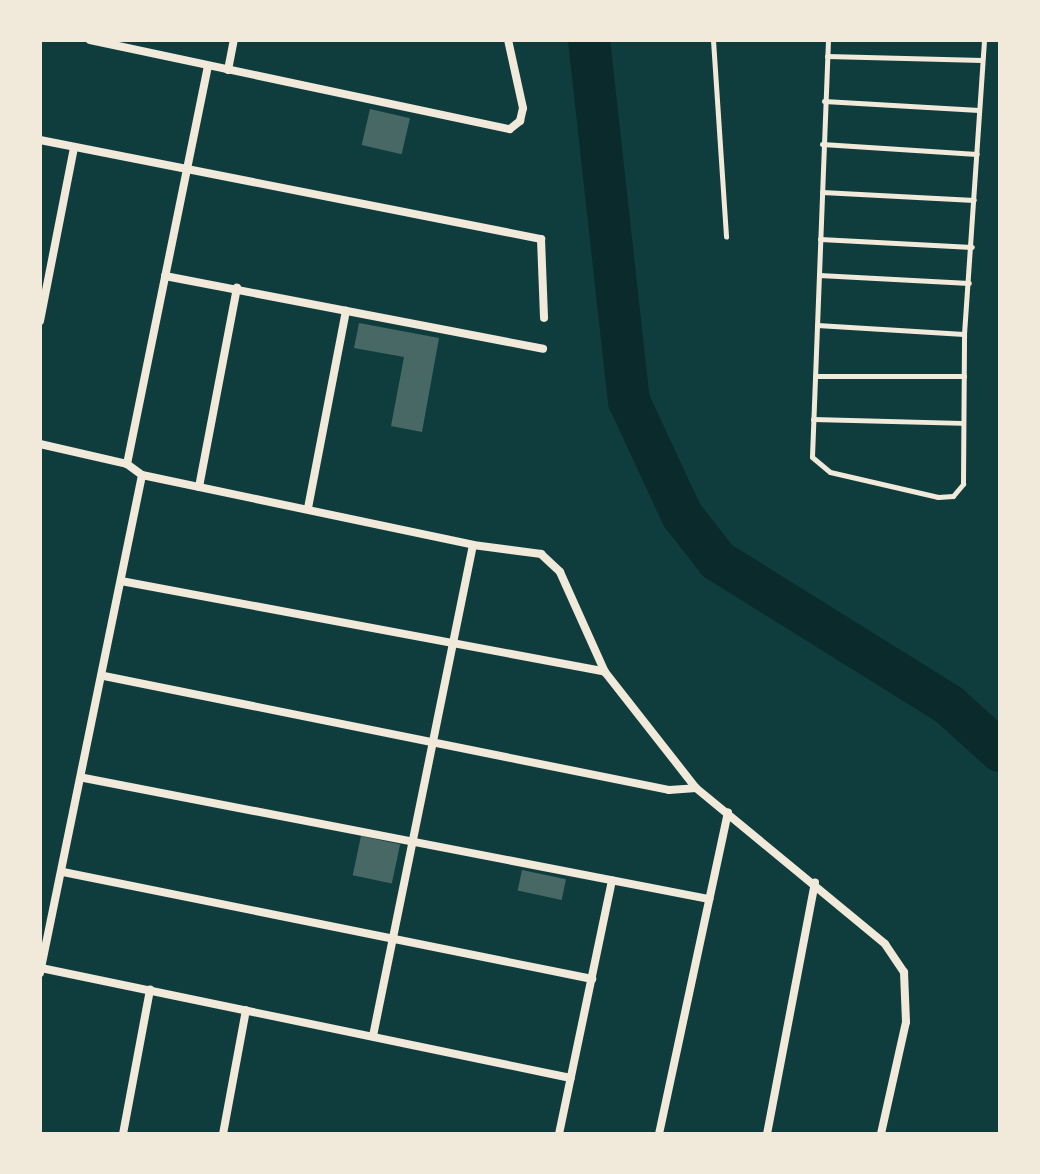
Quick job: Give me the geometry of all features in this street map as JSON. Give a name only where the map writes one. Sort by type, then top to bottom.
[{"type":"street","points":[[90,40],[138,45],[208,66],[501,128],[516,127],[522,117],[508,40]]},
{"type":"street","points":[[228,70],[234,40]]},
{"type":"street","points":[[127,464],[208,66]]},
{"type":"street","points":[[40,140],[541,239],[544,318]]},
{"type":"street","points":[[40,321],[74,147]]},
{"type":"street","points":[[165,276],[543,349]]},
{"type":"street","points":[[199,487],[237,288]]},
{"type":"street","points":[[308,508],[346,311]]},
{"type":"street","points":[[40,444],[127,464],[142,475],[473,545],[541,554],[560,572],[605,672],[696,788],[815,883],[885,944],[904,972],[906,1022],[881,1134]]},
{"type":"street","points":[[142,475],[84,778],[41,970],[571,1078]]},
{"type":"street","points":[[373,1036],[473,545]]},
{"type":"street","points":[[121,581],[605,672]]},
{"type":"street","points":[[104,676],[669,790],[696,788]]},
{"type":"street","points":[[84,778],[709,899]]},
{"type":"street","points":[[659,1134],[728,812]]},
{"type":"street","points":[[63,872],[592,979]]},
{"type":"street","points":[[559,1134],[612,880]]},
{"type":"street","points":[[767,1134],[815,883]]},
{"type":"street","points":[[123,1134],[150,990]]},
{"type":"street","points":[[223,1134],[246,1010]]},
{"type":"lane","points":[[713,40],[726,237]]},
{"type":"lane","points":[[828,40],[812,457],[819,466],[938,497],[953,496],[963,484],[961,423],[964,334],[970,283],[984,40]]},
{"type":"lane","points":[[827,56],[983,61]]},
{"type":"lane","points":[[824,101],[979,110]]},
{"type":"lane","points":[[822,144],[977,154]]},
{"type":"lane","points":[[822,192],[974,200]]},
{"type":"lane","points":[[820,239],[972,247]]},
{"type":"lane","points":[[819,275],[970,283]]},
{"type":"lane","points":[[817,325],[964,334]]},
{"type":"lane","points":[[815,376],[964,376]]},
{"type":"lane","points":[[813,419],[961,423]]},
{"type":"building","points":[[370,109],[410,118],[402,154],[362,145]]},
{"type":"building","points":[[359,323],[439,338],[422,432],[391,426],[404,357],[354,348]]},
{"type":"building","points":[[361,836],[400,844],[392,883],[353,875]]},
{"type":"building","points":[[522,870],[566,879],[562,900],[518,891]]},
{"type":"waterway","points":[[589,40],[629,401],[682,515],[718,561],[949,705],[1000,751]]}]
